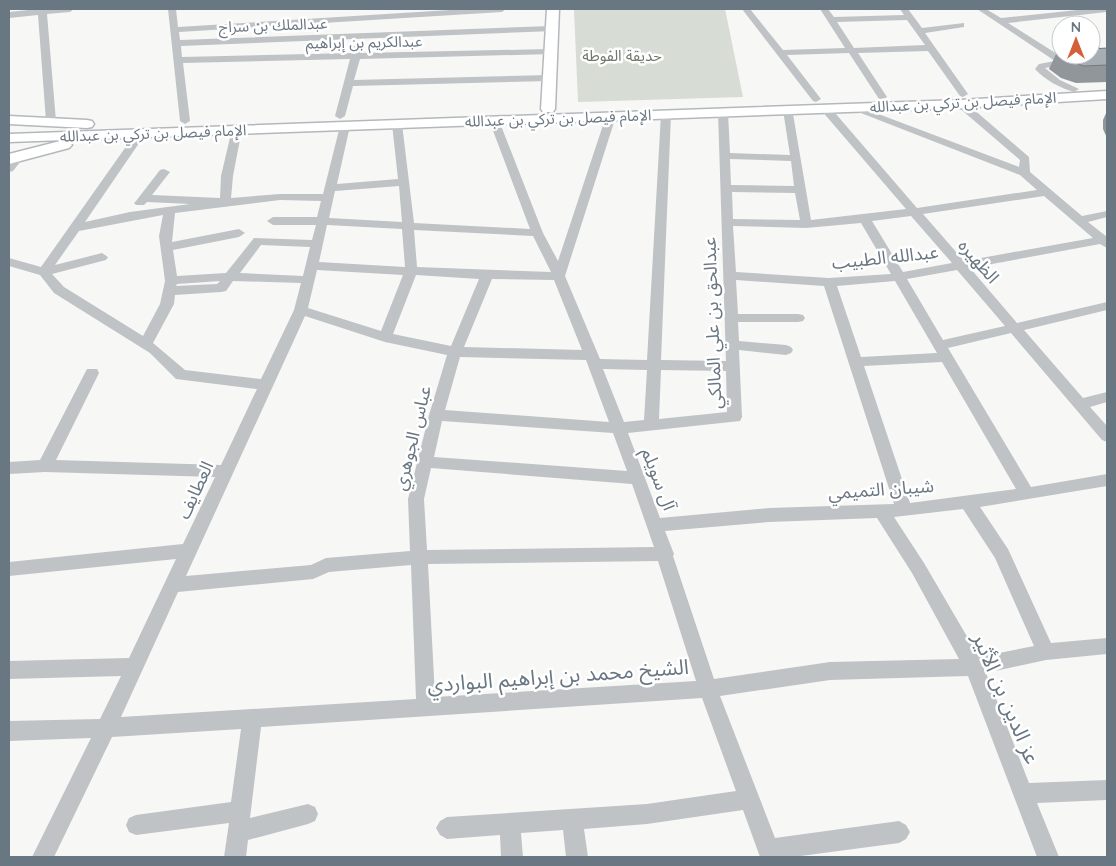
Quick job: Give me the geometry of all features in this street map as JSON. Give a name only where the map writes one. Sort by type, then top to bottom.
[{"type":"main road","points":[[548,108],[550,52],[557,16]]},
{"type":"main road","points":[[557,16],[564,60]]},
{"type":"main road","name":"الإمام فيصل بن تركي بن عبدالله","points":[[9,138],[237,130],[342,121],[548,108],[821,104],[853,108],[1074,89],[1107,88]]},
{"type":"main road","name":"الإمام فيصل بن تركي بن عبدالله","points":[[9,126],[185,121],[342,121],[397,124],[788,110],[882,97],[962,99],[1107,95]]},
{"type":"main road","points":[[9,120],[52,120],[87,124]]},
{"type":"main road","points":[[14,158],[63,145],[137,133]]},
{"type":"street","points":[[9,15],[42,10],[70,9]]},
{"type":"street","points":[[172,9],[185,121]]},
{"type":"street","points":[[174,30],[370,12],[502,9]]},
{"type":"street","name":"الظهيره","points":[[746,9],[821,104],[1107,436]]},
{"type":"street","points":[[824,9],[882,97]]},
{"type":"street","points":[[904,9],[932,48],[962,99],[1025,158],[1024,173]]},
{"type":"street","points":[[981,9],[1051,54]]},
{"type":"street","points":[[42,10],[52,120]]},
{"type":"street","points":[[1096,10],[1107,18]]},
{"type":"street","points":[[1001,22],[1107,10]]},
{"type":"street","name":"العطايف","points":[[43,857],[106,728],[300,310],[329,193],[354,56],[370,12]]},
{"type":"street","name":"عبدالملك بن سراج","points":[[176,43],[362,35],[557,16]]},
{"type":"street","points":[[1047,16],[1051,19]]},
{"type":"street","points":[[831,20],[910,17]]},
{"type":"street","points":[[921,31],[961,24]]},
{"type":"street","points":[[779,53],[932,48]]},
{"type":"street","name":"عبدالكريم بن إبراهيم","points":[[178,60],[550,52]]},
{"type":"street","points":[[1051,64],[1042,66],[1040,69],[1058,82],[1074,89]]},
{"type":"street","points":[[348,83],[549,78]]},
{"type":"street","points":[[853,108],[1024,173],[1106,242]]},
{"type":"street","points":[[788,110],[806,224]]},
{"type":"street","name":"عبدالحق بن علي المالكي","points":[[436,415],[619,428],[735,416],[723,112]]},
{"type":"street","points":[[651,425],[666,114]]},
{"type":"street","points":[[231,277],[279,277],[310,273],[411,271],[559,276],[611,116]]},
{"type":"street","name":"آل سويلم","points":[[494,120],[537,233],[559,276],[593,360],[638,478],[666,554],[708,689],[769,854]]},
{"type":"street","points":[[386,337],[411,271],[397,124]]},
{"type":"street","points":[[226,202],[227,176],[237,130]]},
{"type":"street","points":[[44,272],[137,133]]},
{"type":"street","points":[[726,156],[796,158]]},
{"type":"street","points":[[9,169],[14,158]]},
{"type":"street","points":[[130,216],[164,172]]},
{"type":"street","points":[[75,228],[130,216],[226,202],[329,193],[404,182]]},
{"type":"street","points":[[726,188],[800,190]]},
{"type":"street","points":[[727,222],[806,224],[865,220],[913,211],[1048,192]]},
{"type":"street","points":[[144,198],[226,202]]},
{"type":"street","points":[[146,344],[167,304],[170,286],[165,236],[169,211]]},
{"type":"street","points":[[1082,220],[1107,214]]},
{"type":"street","points":[[865,220],[1027,494]]},
{"type":"street","points":[[273,221],[322,221],[537,233]]},
{"type":"street","points":[[167,247],[239,233]]},
{"type":"street","points":[[170,286],[222,288],[258,242],[316,244]]},
{"type":"street","name":"عبدالله الطبيب","points":[[728,276],[829,282],[898,278],[1106,242]]},
{"type":"street","points":[[9,262],[44,272],[102,257]]},
{"type":"street","points":[[44,272],[60,290],[156,350],[181,375],[266,385]]},
{"type":"street","name":"عباس الجوهري","points":[[426,707],[416,499],[436,415],[455,352],[487,275]]},
{"type":"street","points":[[829,282],[904,510]]},
{"type":"street","points":[[856,362],[943,351],[1015,329],[1107,306]]},
{"type":"street","points":[[300,310],[386,337],[455,352],[593,360],[654,366],[733,366]]},
{"type":"street","points":[[730,318],[798,318]]},
{"type":"street","points":[[732,345],[786,350]]},
{"type":"street","points":[[45,466],[92,373]]},
{"type":"street","points":[[1080,404],[1107,397]]},
{"type":"street","points":[[425,462],[638,478]]},
{"type":"street","points":[[9,468],[45,466],[226,471]]},
{"type":"street","name":"شيبان التميمي","points":[[655,525],[769,515],[904,510],[1027,494],[1107,480]]},
{"type":"street","points":[[967,501],[1002,554],[1046,652]]},
{"type":"street","name":"عز الدين بن الأثير","points":[[881,511],[918,568],[974,667],[1048,857]]},
{"type":"street","points":[[9,569],[188,551]]},
{"type":"street","points":[[173,585],[313,572],[326,565],[419,557],[666,554]]},
{"type":"street","name":"الشيخ محمد بن إبراهيم البواردي","points":[[9,731],[106,728],[708,689],[830,671],[974,667],[1046,652],[1107,646]]},
{"type":"street","points":[[9,670],[134,667]]},
{"type":"street","points":[[236,857],[252,718]]},
{"type":"street","points":[[1023,793],[1107,790]]},
{"type":"street","points":[[447,828],[647,814],[750,799]]},
{"type":"street","points":[[136,824],[240,811]]},
{"type":"street","points":[[238,832],[308,814]]},
{"type":"street","points":[[572,819],[577,857]]},
{"type":"street","points":[[510,824],[512,857]]},
{"type":"street","points":[[769,854],[899,832]]},
{"type":"green space","name":"حديقة الفوطة","points":[[574,9],[725,9],[743,97],[578,102]]},
{"type":"building","points":[[1101,48],[1107,48],[1107,65],[1084,66],[1081,65],[1101,65]]}]
